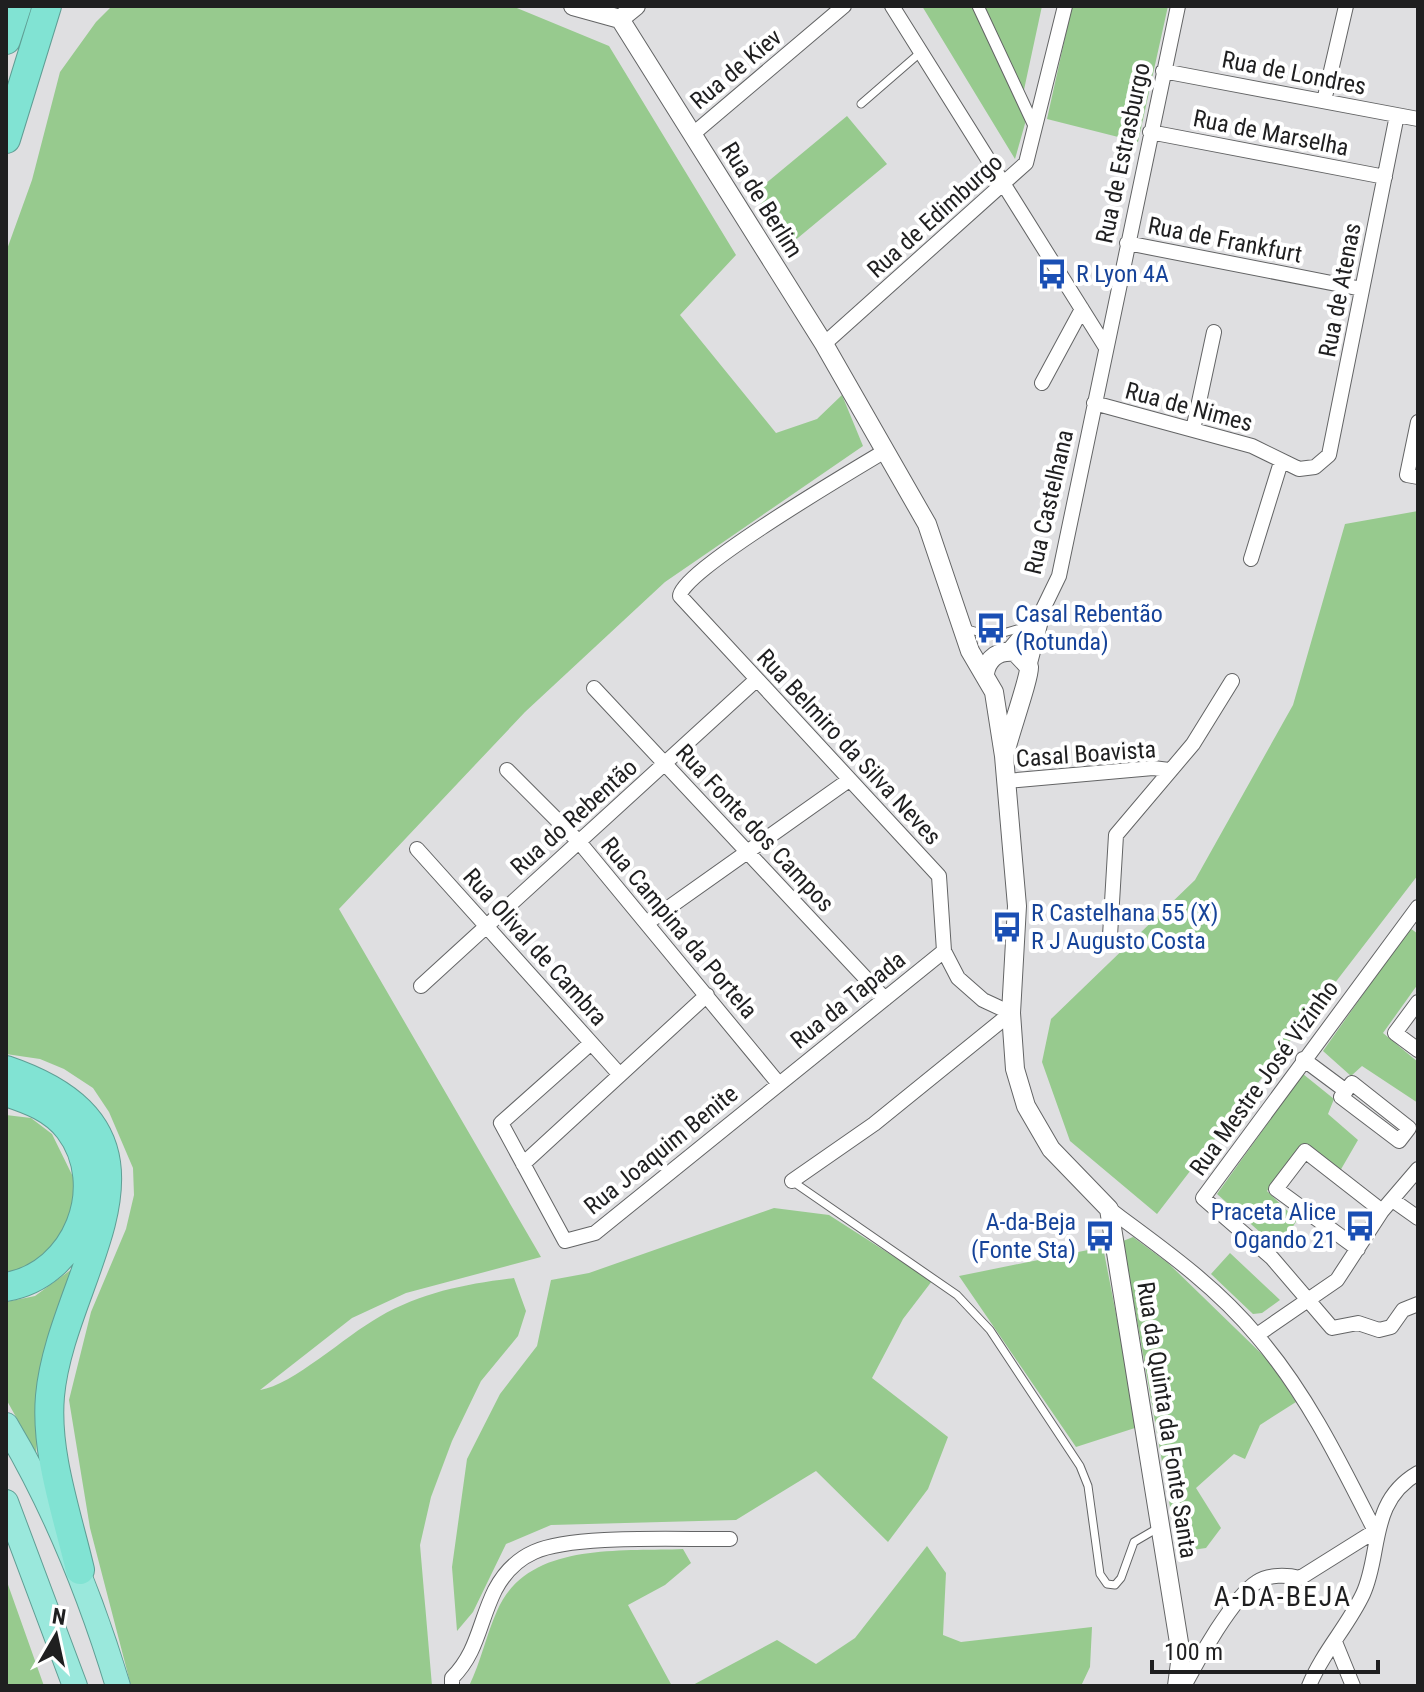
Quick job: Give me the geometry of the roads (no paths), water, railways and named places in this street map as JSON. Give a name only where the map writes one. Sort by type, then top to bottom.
[{"type":"highway","points":[[6,40],[17,6]]},
{"type":"highway","points":[[6,139],[47,6]]},
{"type":"highway","points":[[6,1070],[52,1088],[83,1116],[99,1141],[108,1177],[108,1204],[100,1236],[57,1350],[49,1430],[80,1570],[118,1686]]},
{"type":"highway","points":[[6,1092],[41,1104],[68,1128],[89,1178],[79,1232],[62,1257],[42,1275],[6,1287]]},
{"type":"highway","points":[[6,1425],[33,1470],[80,1570]]},
{"type":"highway","points":[[6,1502],[75,1686]]},
{"type":"street","points":[[573,6],[620,19],[636,6]]},
{"type":"street","name":"Rua de Kiev","points":[[693,134],[844,6]]},
{"type":"street","points":[[892,6],[1105,346]]},
{"type":"street","points":[[978,6],[1036,131]]},
{"type":"street","name":"Rua de Edimburgo","points":[[824,344],[1026,163],[1065,6]]},
{"type":"street","name":"Rua de Estrasburgo","points":[[1094,403],[1178,6]]},
{"type":"street","points":[[1324,101],[1346,6]]},
{"type":"street","name":"Rua de Berlim","points":[[620,19],[824,344],[927,524],[970,651],[985,673]]},
{"type":"street","name":"Rua de Londres","points":[[1163,71],[1418,119]]},
{"type":"street","name":"Rua de Atenas","points":[[1315,467],[1329,455],[1397,115]]},
{"type":"street","name":"Rua de Marselha","points":[[1150,132],[1385,177]]},
{"type":"street","name":"Rua de Frankfurt","points":[[1127,243],[1362,289]]},
{"type":"street","points":[[1042,383],[1082,309]]},
{"type":"street","points":[[1193,430],[1214,332]]},
{"type":"street","name":"Rua de Nimes","points":[[1094,403],[1252,446],[1299,469],[1315,467]]},
{"type":"street","name":"Rua Castelhana","points":[[1029,667],[1043,609],[1059,576],[1094,403]]},
{"type":"street","points":[[1413,476],[1418,422]]},
{"type":"street","name":"Rua Belmiro da Silva Neves","points":[[885,451],[729,549],[679,591],[681,599],[939,876],[944,951],[958,978],[983,1000],[1011,1013]]},
{"type":"street","points":[[1251,559],[1281,462]]},
{"type":"street","name":"Rua Castelhana","points":[[1001,653],[1043,609]]},
{"type":"street","points":[[963,626],[1001,653],[1021,656],[1029,667],[1029,681],[1020,692],[1004,756]]},
{"type":"street","points":[[1001,653],[985,673],[994,692],[1004,756],[1017,906],[1011,1013],[1015,1069],[1026,1106],[1051,1149],[1109,1209],[1181,1262],[1257,1335],[1288,1375],[1375,1531]]},
{"type":"street","name":"Rua do Rebentão","points":[[421,986],[756,680]]},
{"type":"street","name":"Casal Boavista","points":[[1110,936],[1116,835],[1193,744],[1232,681]]},
{"type":"street","name":"Rua Fonte dos Campos","points":[[594,688],[885,999]]},
{"type":"street","points":[[994,692],[1007,696],[1020,692]]},
{"type":"street","name":"Casal Boavista","points":[[1006,781],[1153,768],[1169,770]]},
{"type":"street","name":"Rua Campina da Portela","points":[[507,770],[580,843],[779,1084]]},
{"type":"street","points":[[647,923],[849,780]]},
{"type":"street","name":"Rua Olival de Cambra","points":[[417,849],[620,1075]]},
{"type":"street","name":"Rua Mestre José Vizinho","points":[[1308,1297],[1272,1258],[1203,1198],[1418,907]]},
{"type":"street","name":"Rua da Tapada","points":[[779,1084],[944,951]]},
{"type":"street","points":[[591,1043],[501,1123],[523,1164],[707,995]]},
{"type":"street","points":[[1418,1002],[1395,1033],[1418,1050]]},
{"type":"street","points":[[792,1181],[874,1124],[1011,1013]]},
{"type":"street","points":[[1303,1059],[1346,1091],[1341,1097],[1399,1141],[1404,1135],[1418,1144]]},
{"type":"street","name":"Rua Joaquim Benite","points":[[523,1164],[565,1241],[595,1233],[779,1084]]},
{"type":"street","points":[[1358,1249],[1276,1189],[1305,1151],[1388,1206],[1418,1218]]},
{"type":"street","points":[[1257,1335],[1308,1297],[1337,1280],[1388,1206],[1418,1169]]},
{"type":"street","name":"Rua da Quinta da Fonte Santa","points":[[1109,1209],[1181,1655],[1177,1686]]},
{"type":"street","points":[[1308,1297],[1314,1310],[1332,1328],[1358,1323],[1379,1330],[1391,1327],[1403,1310],[1418,1304]]},
{"type":"street","points":[[1309,1686],[1364,1592],[1375,1531],[1392,1499],[1418,1473]]},
{"type":"street","points":[[1184,1686],[1233,1608],[1259,1580],[1287,1575],[1300,1578],[1375,1531]]},
{"type":"street","points":[[452,1686],[452,1678],[467,1663],[478,1641],[495,1591],[513,1564],[535,1551],[566,1543],[730,1539]]},
{"type":"street","points":[[1335,1642],[1353,1686]]},
{"type":"lane","points":[[861,104],[921,52]]},
{"type":"lane","points":[[963,626],[983,635],[1004,635],[1023,627],[1043,609]]},
{"type":"lane","points":[[792,1181],[944,1283],[990,1330],[1080,1466],[1088,1486],[1100,1574],[1107,1584],[1115,1585],[1121,1578],[1134,1542],[1160,1527]]},
{"type":"place","name":"R Lyon 4A","points":[[1052,274]]},
{"type":"place","name":"Casal Rebentão (Rotunda)","points":[[991,628]]},
{"type":"place","name":"R Castelhana 55 (X) R J Augusto Costa","points":[[1007,927]]},
{"type":"place","name":"Praceta Alice Ogando 21","points":[[1360,1226]]},
{"type":"place","name":"A-da-Beja (Fonte Sta)","points":[[1100,1236]]},
{"type":"district","name":"A-DA-BEJA","points":[[1283,1596]]}]
